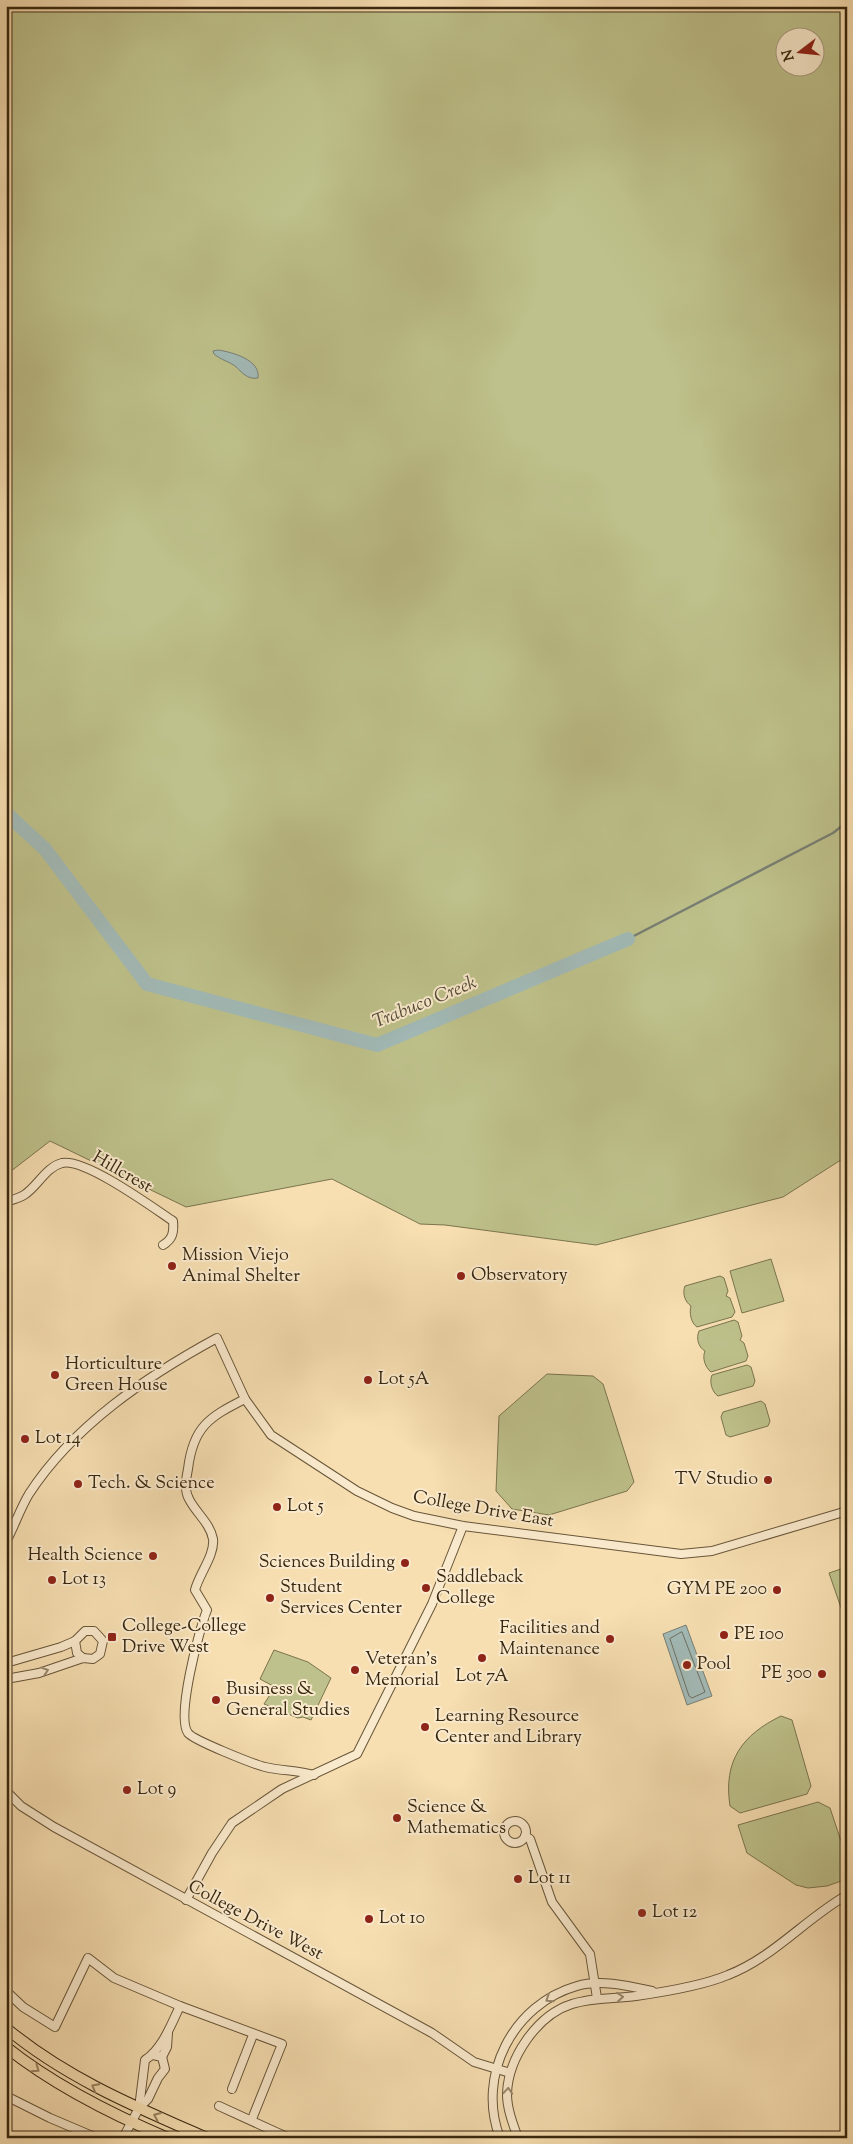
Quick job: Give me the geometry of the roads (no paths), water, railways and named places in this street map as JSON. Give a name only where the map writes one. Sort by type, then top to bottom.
[{"type":"main road","points":[[6,2028],[62,2069],[139,2108],[207,2138]]},
{"type":"main road","points":[[6,2047],[67,2090],[168,2138]]},
{"type":"street","name":"Hillcrest","points":[[6,1202],[24,1195],[51,1169],[62,1163],[72,1163],[91,1169],[173,1221],[174,1232],[168,1242],[163,1245]]},
{"type":"street","name":"College Drive East","points":[[6,1542],[29,1496],[76,1438],[103,1414],[183,1356],[218,1338],[245,1399],[271,1435],[357,1491],[392,1508],[414,1516],[463,1526],[671,1553],[690,1553],[712,1551],[847,1511]]},
{"type":"street","points":[[245,1399],[215,1414],[203,1425],[189,1455],[187,1494],[211,1533],[213,1546],[195,1590],[207,1610],[195,1651],[184,1711],[184,1725],[193,1737],[262,1766],[314,1774]]},
{"type":"street","points":[[186,1900],[212,1853],[232,1823],[282,1789],[358,1754],[432,1604],[463,1526]]},
{"type":"street","points":[[6,1663],[46,1652],[75,1641],[81,1633],[89,1630],[98,1633],[103,1641],[103,1650],[97,1657],[82,1658],[39,1673],[6,1679]]},
{"type":"street","points":[[75,1641],[77,1653],[82,1658]]},
{"type":"street","name":"College Drive West","points":[[6,1791],[21,1806],[54,1827],[432,2033],[474,2062],[510,2073]]},
{"type":"street","points":[[525,1836],[530,1838],[552,1902],[590,1954],[597,1998]]},
{"type":"street","points":[[518,2138],[509,2110],[507,2094],[510,2073],[519,2052],[534,2032],[550,2016],[571,2004],[597,1998],[637,1996],[655,1991],[698,1985],[728,1976],[758,1961],[847,1895]]},
{"type":"street","points":[[6,1992],[23,2007],[55,2027],[88,1958],[114,1978],[180,2006],[282,2044],[252,2120]]},
{"type":"street","points":[[500,2138],[493,2109],[495,2069],[516,2027],[532,2010],[553,1995],[577,1986],[595,1983],[655,1991]]},
{"type":"street","points":[[139,2108],[139,2099],[144,2084],[143,2067],[145,2060],[153,2055],[168,2033],[180,2006]]},
{"type":"street","points":[[123,2138],[139,2108],[148,2099],[158,2078],[165,2070],[162,2057],[167,2047],[168,2033]]},
{"type":"street","points":[[232,2089],[254,2035]]},
{"type":"street","points":[[153,2055],[162,2057]]},
{"type":"street","points":[[6,2096],[50,2118],[97,2138]]},
{"type":"street","points":[[219,2106],[289,2138]]},
{"type":"water","points":[[218,350],[238,355],[250,362],[258,372],[258,378],[248,377],[233,365],[214,354],[213,351]]},
{"type":"water","name":"Pool","points":[[686,1625],[712,1696],[687,1705],[663,1634]]},
{"type":"waterway","name":"Trabuco Creek","points":[[6,813],[45,849],[147,984],[377,1045],[628,939]]},
{"type":"waterway","name":"Trabuco Creek","points":[[628,939],[833,833],[847,822]]},
{"type":"place","name":"Mission Viejo Animal Shelter","points":[[172,1266]]},
{"type":"place","name":"Observatory","points":[[461,1276]]},
{"type":"place","name":"Horticulture Green House","points":[[55,1375]]},
{"type":"place","name":"Lot 5A","points":[[368,1380]]},
{"type":"place","name":"Lot 14","points":[[25,1439]]},
{"type":"place","name":"TV Studio","points":[[768,1480]]},
{"type":"place","name":"Tech. & Science","points":[[78,1484]]},
{"type":"place","name":"Lot 5","points":[[277,1507]]},
{"type":"place","name":"Health Science","points":[[153,1556]]},
{"type":"place","name":"Sciences Building","points":[[405,1563]]},
{"type":"place","name":"Lot 13","points":[[52,1580]]},
{"type":"place","name":"Saddleback College","points":[[426,1588]]},
{"type":"place","name":"GYM PE 200","points":[[777,1590]]},
{"type":"place","name":"Student Services Center","points":[[270,1598]]},
{"type":"place","name":"PE 100","points":[[724,1635]]},
{"type":"place","name":"College-College Drive West","points":[[112,1637]]},
{"type":"place","name":"Facilities and Maintenance","points":[[610,1639]]},
{"type":"place","name":"Lot 7A","points":[[482,1658]]},
{"type":"place","name":"Pool","points":[[687,1665]]},
{"type":"place","name":"Veteran's Memorial","points":[[355,1670]]},
{"type":"place","name":"PE 300","points":[[822,1674]]},
{"type":"place","name":"Business & General Studies","points":[[216,1700]]},
{"type":"place","name":"Learning Resource Center and Library","points":[[425,1727]]},
{"type":"place","name":"Lot 9","points":[[127,1790]]},
{"type":"place","name":"Science & Mathematics","points":[[397,1818]]},
{"type":"place","name":"Lot 11","points":[[518,1879]]},
{"type":"place","name":"Lot 12","points":[[642,1913]]},
{"type":"place","name":"Lot 10","points":[[369,1919]]}]
